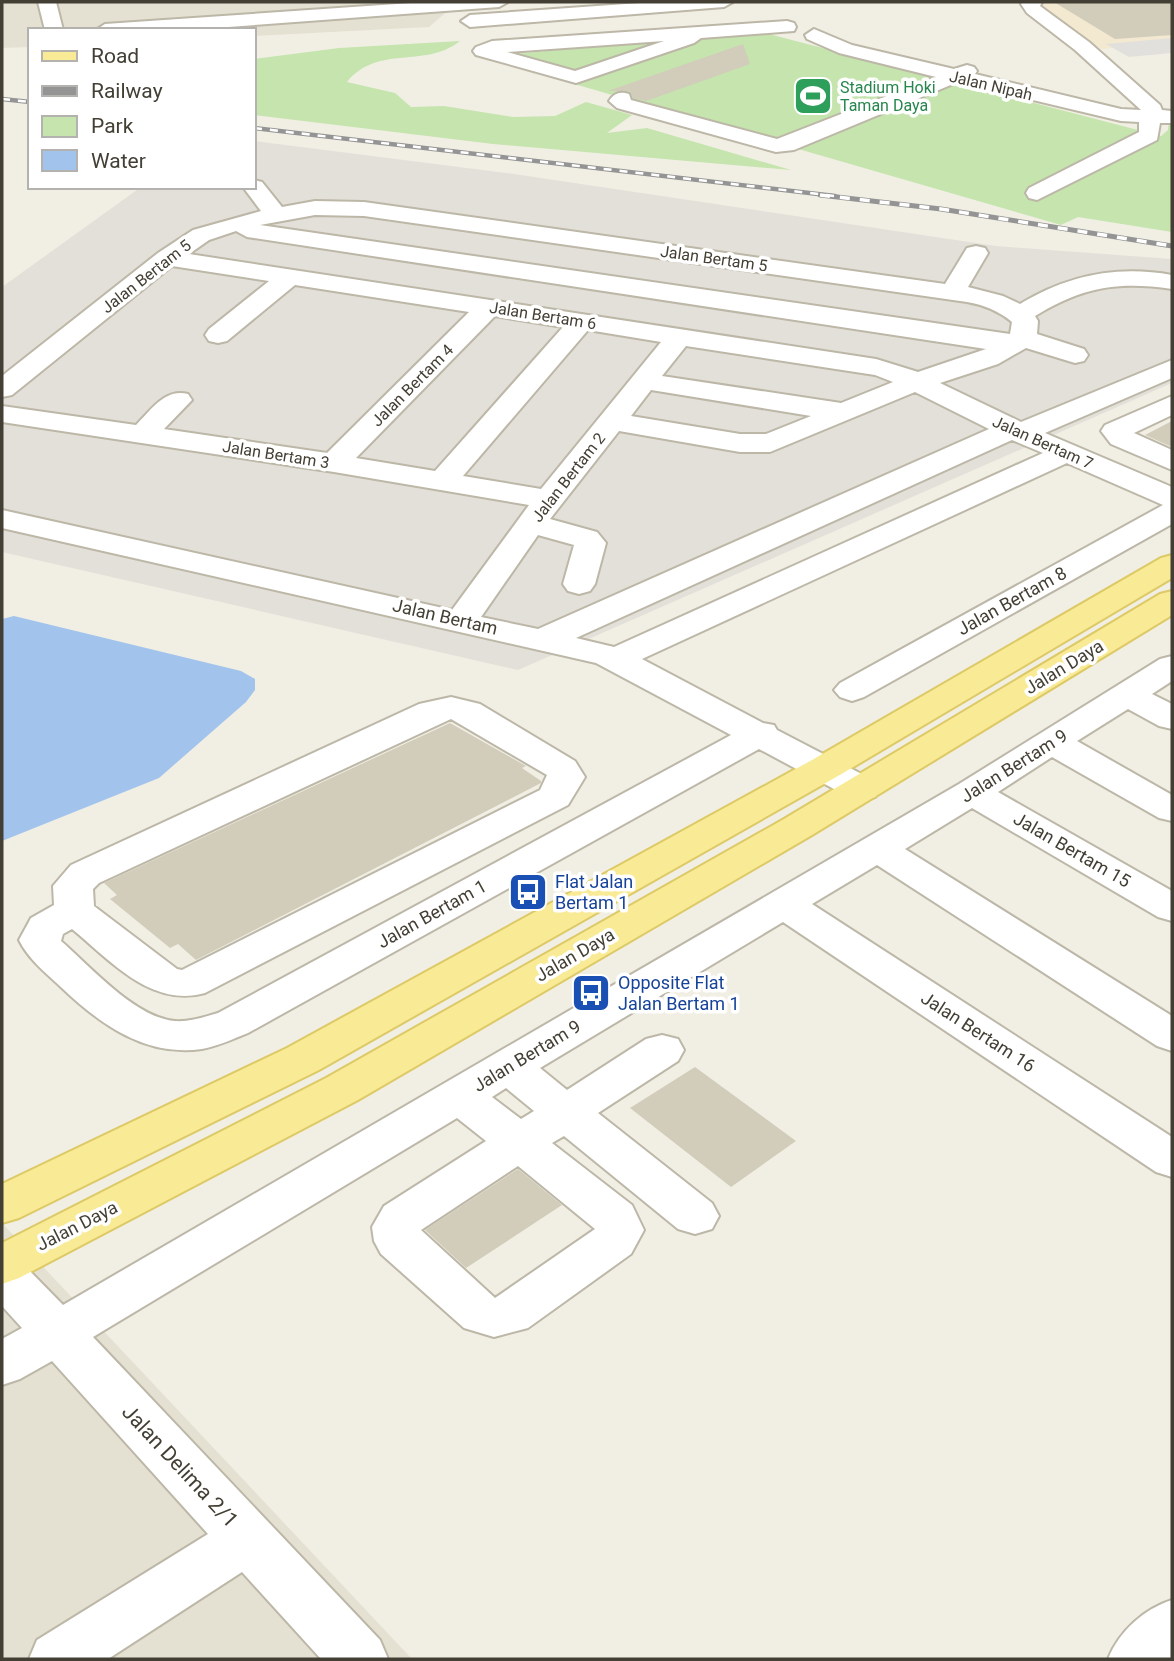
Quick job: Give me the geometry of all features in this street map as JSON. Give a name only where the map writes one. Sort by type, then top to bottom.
[{"type":"main road","name":"Jalan Daya","points":[[2,1205],[303,1059],[825,768],[1172,565]]},
{"type":"main road","name":"Jalan Daya","points":[[2,1265],[342,1089],[862,789],[1172,601]]},
{"type":"street","points":[[47,2],[54,28]]},
{"type":"street","points":[[167,2],[176,25]]},
{"type":"street","points":[[133,28],[176,25],[289,9],[499,2]]},
{"type":"street","points":[[471,3],[452,16],[476,21],[635,5],[724,2]]},
{"type":"street","points":[[1033,5],[1060,16],[1106,44]]},
{"type":"street","points":[[1033,5],[1162,113],[1149,135],[1037,193]]},
{"type":"street","name":"Jalan Nipah","points":[[697,32],[684,40],[576,77],[483,51],[492,47],[815,23],[830,27],[822,33],[841,47],[1121,115],[1162,113]]},
{"type":"street","points":[[622,98],[619,101],[624,104],[776,146],[960,74]]},
{"type":"street","points":[[256,189],[276,215]]},
{"type":"street","name":"Jalan Bertam 5","points":[[2,389],[167,258],[201,235],[224,226],[315,208],[345,208],[952,292],[986,298],[1019,332]]},
{"type":"street","points":[[224,226],[550,276],[1019,332],[1075,355]]},
{"type":"street","name":"Jalan Bertam 4","points":[[334,463],[502,309],[550,276],[584,240]]},
{"type":"street","points":[[952,292],[976,253]]},
{"type":"street","name":"Jalan Bertam 6","points":[[167,258],[851,362],[895,372],[916,382]]},
{"type":"street","points":[[218,335],[292,276]]},
{"type":"street","points":[[614,421],[756,444],[784,439],[916,382],[989,358],[1063,290],[1093,280],[1150,277],[1172,282]]},
{"type":"street","points":[[442,481],[581,322]]},
{"type":"street","name":"Jalan Bertam 2","points":[[461,621],[540,512],[679,337]]},
{"type":"street","points":[[545,639],[1016,431],[1172,369]]},
{"type":"street","points":[[643,380],[844,412]]},
{"type":"street","name":"Jalan Bertam 7","points":[[916,382],[1016,431],[1172,498]]},
{"type":"street","points":[[143,434],[178,400]]},
{"type":"street","points":[[1172,404],[1115,431],[1121,438],[1172,461]]},
{"type":"street","name":"Jalan Bertam 3","points":[[2,414],[442,481],[540,512],[586,539],[590,543],[579,584]]},
{"type":"street","points":[[617,658],[1066,453]]},
{"type":"street","name":"Jalan Bertam 8","points":[[852,690],[1172,512]]},
{"type":"street","name":"Jalan Bertam","points":[[2,519],[545,639],[617,658],[862,789]]},
{"type":"street","name":"Jalan Bertam 9","points":[[2,1364],[878,849],[1172,666]]},
{"type":"street","points":[[1127,695],[1172,718]]},
{"type":"street","points":[[442,709],[467,712],[562,769],[566,777],[555,797],[190,983],[180,984],[162,979],[74,911],[73,886],[85,874],[442,709]]},
{"type":"street","name":"Jalan Bertam 1","points":[[74,911],[45,927],[40,940],[44,948],[133,1025],[158,1034],[184,1036],[211,1032],[233,1023],[761,733]]},
{"type":"street","points":[[1052,742],[1172,810]]},
{"type":"street","name":"Jalan Bertam 15","points":[[972,792],[1165,895]]},
{"type":"street","points":[[555,797],[596,825]]},
{"type":"street","points":[[878,849],[1172,1036]]},
{"type":"street","name":"Jalan Bertam 16","points":[[784,904],[1172,1160]]},
{"type":"street","points":[[460,1096],[520,1144],[663,1050]]},
{"type":"street","points":[[509,1067],[695,1216]]},
{"type":"street","name":"Jalan Delima 2/1","points":[[2,1273],[359,1659]]},
{"type":"street","points":[[58,1659],[247,1539]]},
{"type":"street","points":[[1137,1659],[1172,1626]]},
{"type":"shaded area","points":[[2,2],[458,2],[429,27],[256,36],[256,28],[28,28],[28,47],[2,48]]},
{"type":"shaded area","points":[[1030,2],[1172,2],[1172,43],[1102,49]]},
{"type":"shaded area","points":[[1172,38],[1172,53],[1129,57],[1106,44]]},
{"type":"shaded area","points":[[256,141],[514,174],[996,246],[1172,259],[1172,383],[518,670],[2,552],[2,287],[138,189],[256,189]]},
{"type":"shaded area","points":[[2,1223],[412,1659],[2,1659]]},
{"type":"green space","name":"Stadium Hoki Taman Daya","points":[[761,32],[1161,136],[1168,130],[1169,120],[1172,120],[1172,232],[1078,217],[1061,225],[481,57]]},
{"type":"green space","points":[[460,41],[432,54],[373,64],[359,70],[347,82],[395,93],[411,107],[444,106],[513,117],[555,116],[586,102],[632,115],[607,133],[647,128],[791,170],[493,144],[256,115],[256,59],[339,48]]},
{"type":"water","points":[[14,616],[241,671],[255,679],[255,690],[246,702],[159,778],[2,841],[2,619]]},
{"type":"building","points":[[1054,2],[1172,2],[1172,35],[1115,39]]},
{"type":"building","points":[[743,44],[750,64],[646,101],[633,98],[630,91],[608,91]]},
{"type":"building","points":[[1172,421],[1172,447],[1145,435]]},
{"type":"building","points":[[450,723],[526,766],[522,768],[541,783],[196,960],[178,944],[170,948],[110,899],[117,895],[104,883]]},
{"type":"building","points":[[695,1067],[796,1141],[731,1187],[630,1108]]},
{"type":"building","points":[[518,1169],[562,1205],[466,1268],[425,1230]]},
{"type":"railway","points":[[2,99],[28,102]]},
{"type":"railway","points":[[256,128],[835,196]]},
{"type":"railway","points":[[820,195],[941,209],[1172,246]]},
{"type":"place","name":"Stadium Hoki Taman Daya","points":[[813,96]]},
{"type":"place","name":"Flat Jalan Bertam 1","points":[[528,892]]},
{"type":"place","name":"Opposite Flat Jalan Bertam 1","points":[[591,993]]}]
